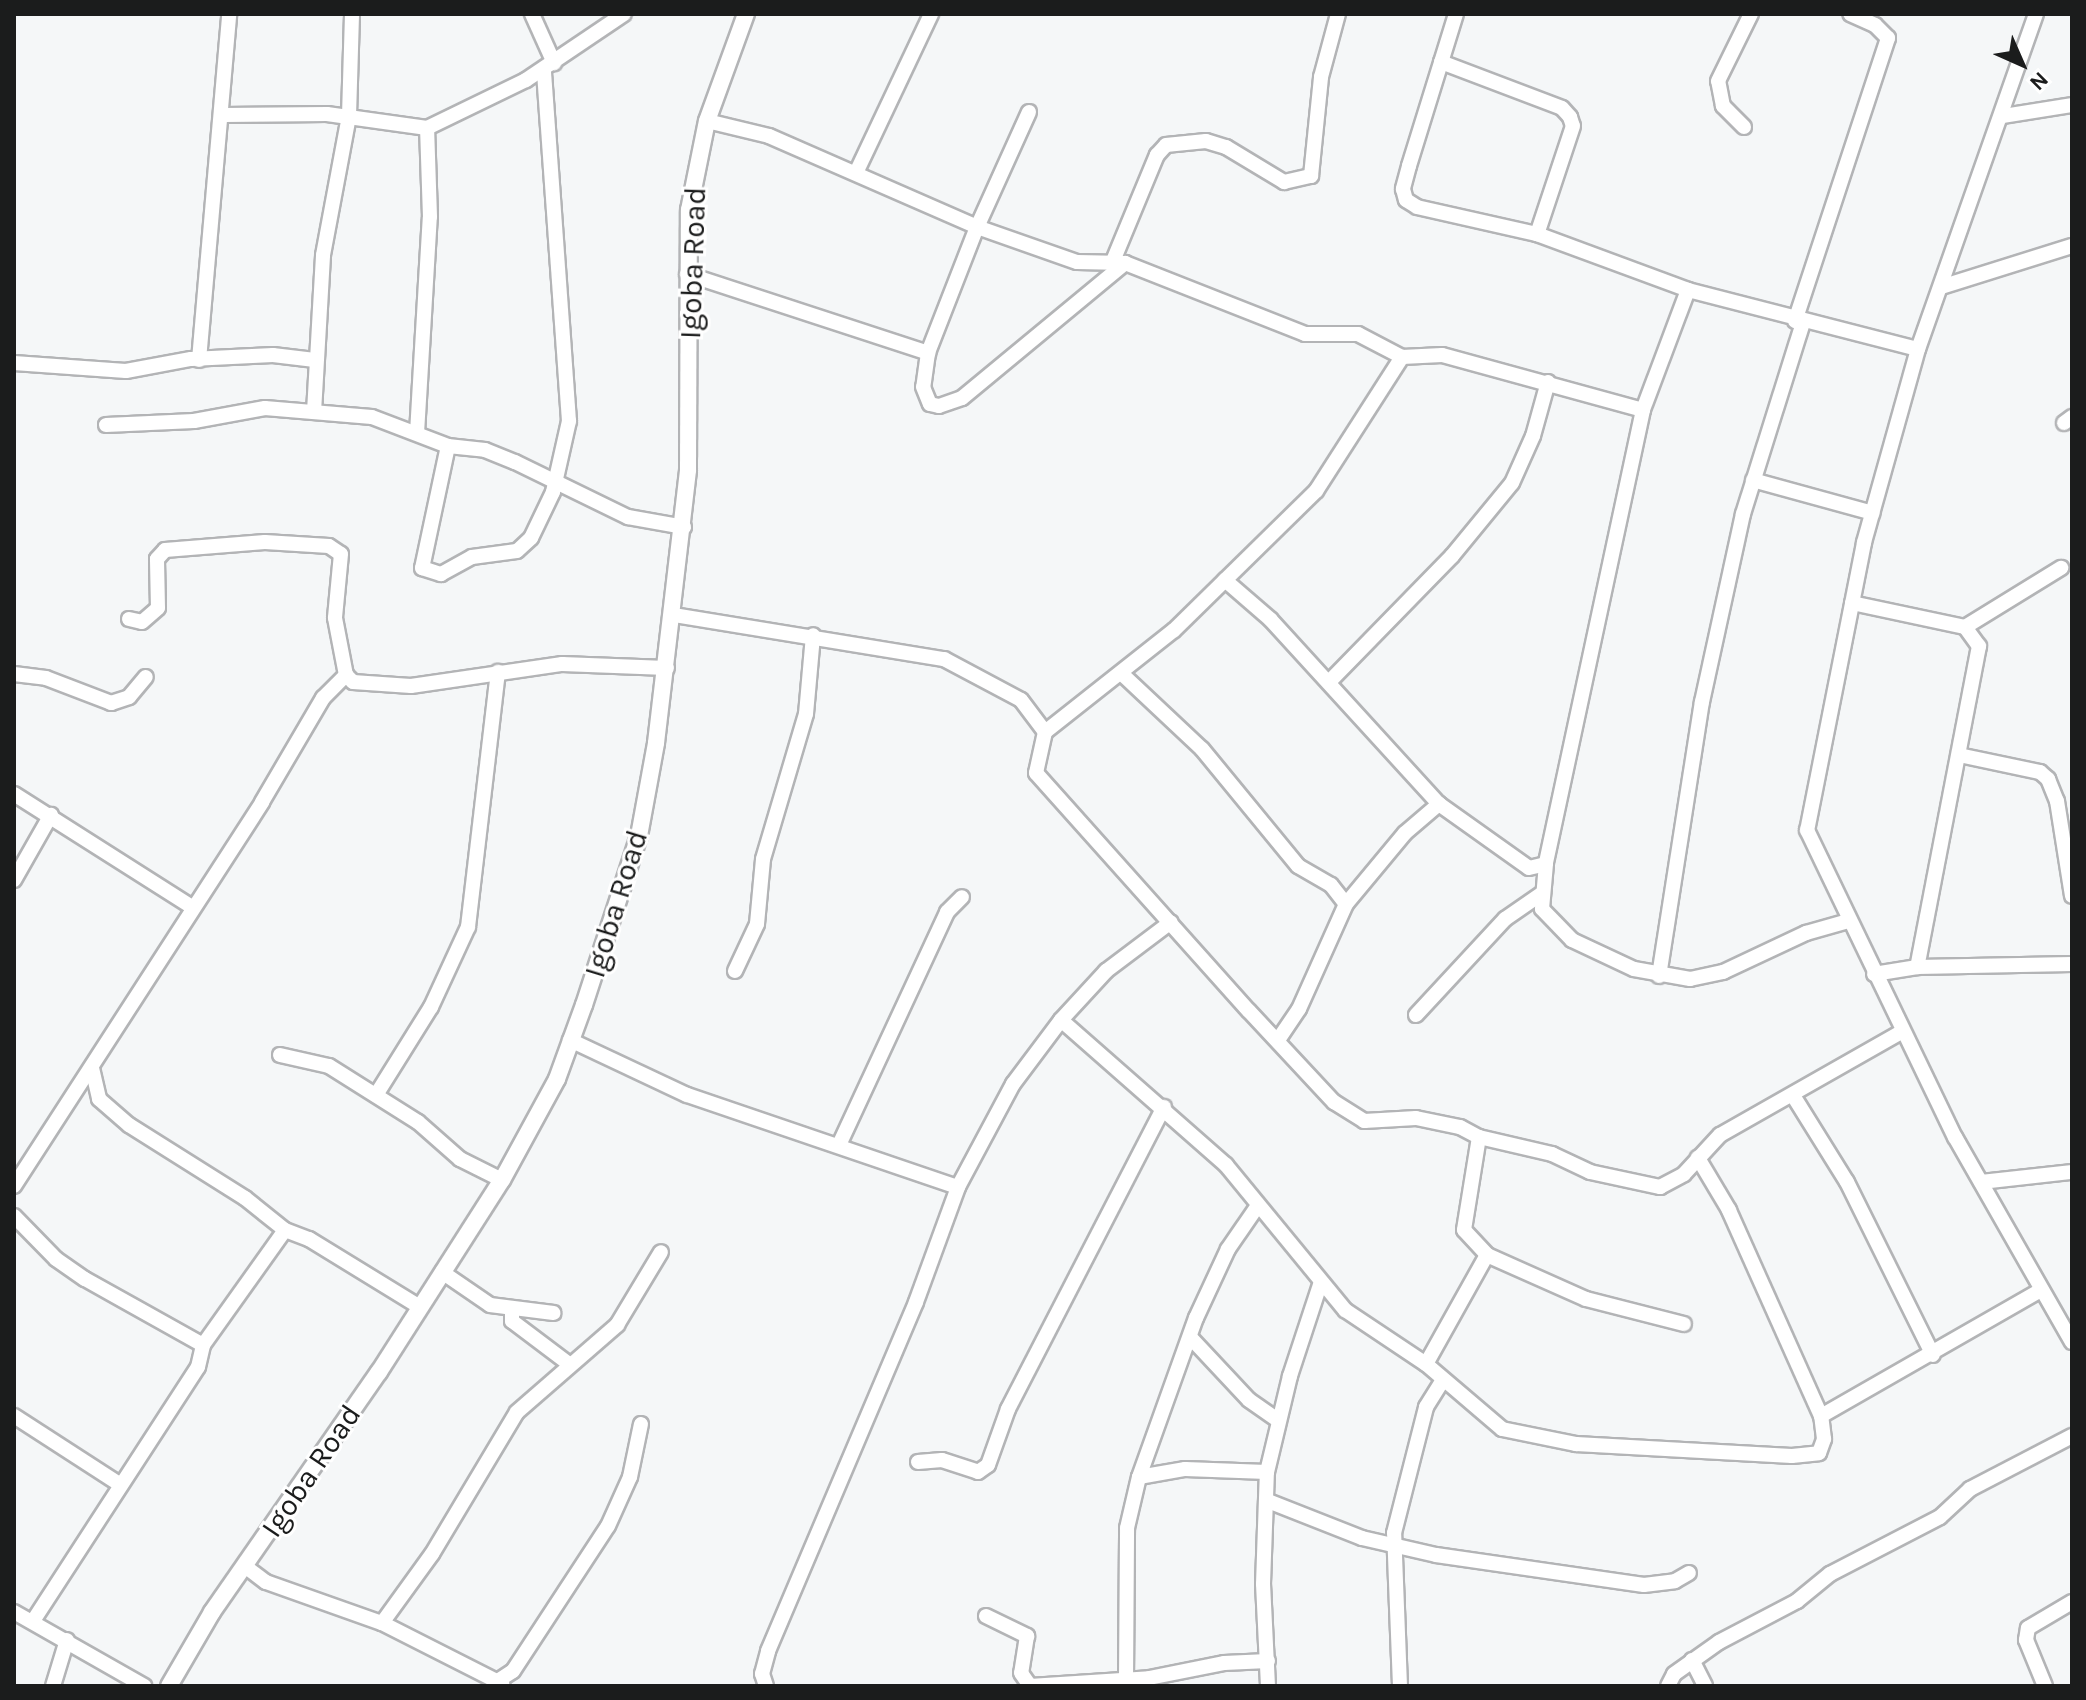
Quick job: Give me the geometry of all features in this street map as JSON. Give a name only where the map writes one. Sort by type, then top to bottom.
[{"type":"street","points":[[199,360],[224,115],[229,14]]},
{"type":"street","points":[[314,412],[323,255],[349,116],[352,14]]},
{"type":"street","points":[[448,446],[433,495],[422,568],[441,574],[472,557],[517,551],[531,538],[556,483],[569,421],[549,67],[532,14]]},
{"type":"street","points":[[224,115],[349,116],[427,128],[549,67],[624,14]]},
{"type":"street","name":"Igoba Road","points":[[169,1686],[502,1180],[557,1079],[639,836],[667,668],[684,527],[690,352],[687,274],[689,210],[707,121],[746,14]]},
{"type":"street","points":[[856,173],[931,14]]},
{"type":"street","points":[[1029,112],[977,227],[928,353],[926,400],[939,406],[962,398],[1119,262],[1157,155],[1166,145],[1206,141],[1226,147],[1284,182],[1311,176],[1321,77],[1338,14]]},
{"type":"street","points":[[1456,14],[1403,189],[1406,200],[1417,207],[1537,234],[1688,290],[1799,322],[1918,349]]},
{"type":"street","points":[[1744,127],[1723,106],[1718,81],[1751,14]]},
{"type":"street","points":[[1659,976],[1702,702],[1753,480],[1888,38],[1875,25],[1850,14]]},
{"type":"street","points":[[2036,14],[2003,116],[1918,349],[1852,603],[1807,830],[1901,1032],[1981,1182],[2023,1249],[2041,1290],[2072,1342]]},
{"type":"street","points":[[1441,62],[1562,108],[1570,117],[1573,126],[1537,234]]},
{"type":"street","points":[[2003,116],[2072,105]]},
{"type":"street","points":[[707,121],[769,136],[977,227],[1077,262],[1119,262],[1305,334],[1348,331],[1402,357],[1442,355],[1643,410]]},
{"type":"street","points":[[417,433],[430,217],[427,128]]},
{"type":"street","points":[[1941,287],[2072,246]]},
{"type":"street","points":[[687,274],[928,353]]},
{"type":"street","points":[[1688,290],[1643,410],[1541,894],[1548,919],[1572,940],[1659,976],[1690,979],[1723,972],[1806,933],[1848,921]]},
{"type":"street","points":[[14,363],[126,371],[199,360],[273,355],[315,360]]},
{"type":"street","points":[[1402,357],[1334,468],[1225,580],[1121,673],[1045,732],[1036,759],[1041,783],[1334,1102],[1364,1121],[1416,1118],[1460,1127],[1479,1137],[1660,1187],[1684,1174],[1720,1135],[1794,1097],[1901,1032]]},
{"type":"street","points":[[1330,681],[1452,556],[1512,483],[1533,436],[1548,382]]},
{"type":"street","points":[[106,425],[194,421],[265,408],[372,417],[448,446],[485,450],[628,517],[684,527]]},
{"type":"street","points":[[1753,480],[1873,513]]},
{"type":"street","points":[[129,619],[142,622],[158,608],[157,559],[165,550],[265,542],[329,546],[341,554],[335,618],[346,675],[353,682],[411,686],[562,664],[667,668]]},
{"type":"street","points":[[1965,627],[2061,568]]},
{"type":"street","points":[[1225,580],[1330,681],[1439,804],[1529,868],[1546,864]]},
{"type":"street","points":[[1852,603],[1965,627],[1979,646],[1917,967]]},
{"type":"street","points":[[674,615],[813,635],[944,659],[1021,700],[1045,732]]},
{"type":"street","points":[[735,971],[757,924],[763,859],[806,714],[813,635]]},
{"type":"street","points":[[376,1095],[431,1007],[468,927],[498,672]]},
{"type":"street","points":[[1121,673],[1202,749],[1298,866],[1331,885],[1346,904]]},
{"type":"street","points":[[14,674],[46,678],[111,703],[129,697],[146,677]]},
{"type":"street","points":[[14,1186],[73,1099],[323,698],[346,675]]},
{"type":"street","points":[[1959,755],[2040,772],[2048,779],[2057,801],[2072,896]]},
{"type":"street","points":[[14,794],[192,907]]},
{"type":"street","points":[[1278,1040],[1299,1009],[1346,904],[1405,833],[1439,804]]},
{"type":"street","points":[[14,880],[51,815]]},
{"type":"street","points":[[1416,1015],[1505,919],[1541,894]]},
{"type":"street","points":[[839,1145],[947,912],[962,897]]},
{"type":"street","points":[[766,1686],[762,1674],[768,1651],[916,1302],[958,1187],[1013,1084],[1061,1020],[1106,971],[1171,922]]},
{"type":"street","points":[[1874,974],[1917,967],[2072,964]]},
{"type":"street","points":[[1061,1020],[1164,1107],[1226,1165],[1257,1207],[1292,1242],[1320,1285],[1345,1310],[1426,1364],[1442,1381],[1502,1429],[1576,1444],[1810,1456],[1822,1448],[1821,1416],[1710,1177],[1698,1158]]},
{"type":"street","points":[[570,1040],[687,1095],[839,1145],[880,1164],[958,1187]]},
{"type":"street","points":[[280,1055],[329,1066],[376,1095],[460,1159],[502,1180]]},
{"type":"street","points":[[92,1067],[99,1099]]},
{"type":"street","points":[[1794,1097],[1847,1182],[1933,1355]]},
{"type":"street","points":[[73,1099],[99,1099],[285,1230],[309,1239],[420,1307]]},
{"type":"street","points":[[918,1462],[942,1460],[978,1472],[988,1465],[1014,1395],[1164,1107]]},
{"type":"street","points":[[1479,1137],[1464,1230],[1487,1255],[1586,1299],[1684,1324]]},
{"type":"street","points":[[1981,1182],[2072,1172]]},
{"type":"street","points":[[1684,1174],[1710,1177]]},
{"type":"street","points":[[1126,1680],[1127,1528],[1139,1477],[1190,1337],[1222,1261],[1257,1207]]},
{"type":"street","points":[[14,1216],[56,1259],[85,1279],[203,1345]]},
{"type":"street","points":[[33,1621],[119,1484],[198,1367],[203,1345],[285,1230]]},
{"type":"street","points":[[382,1623],[432,1554],[517,1412],[617,1325],[661,1252]]},
{"type":"street","points":[[1426,1364],[1487,1255]]},
{"type":"street","points":[[442,1272],[490,1305],[512,1311],[534,1307],[553,1313]]},
{"type":"street","points":[[1268,1686],[1263,1584],[1267,1472],[1278,1420],[1320,1285]]},
{"type":"street","points":[[1821,1416],[1933,1355],[2041,1290]]},
{"type":"street","points":[[512,1311],[512,1321],[569,1364]]},
{"type":"street","points":[[1190,1337],[1249,1400],[1278,1420]]},
{"type":"street","points":[[1400,1686],[1393,1597],[1394,1533],[1426,1407],[1442,1381]]},
{"type":"street","points":[[14,1416],[119,1484]]},
{"type":"street","points":[[246,1567],[266,1582],[382,1623],[501,1684],[513,1671],[608,1526],[626,1489],[641,1424]]},
{"type":"street","points":[[1668,1686],[1692,1660],[1797,1601],[1830,1574],[1940,1517],[1970,1489],[2072,1436]]},
{"type":"street","points":[[1139,1477],[1185,1469],[1267,1472]]},
{"type":"street","points":[[1268,1501],[1305,1519],[1395,1547],[1644,1585],[1675,1581],[1689,1573]]},
{"type":"street","points":[[2045,1686],[2026,1640],[2028,1628],[2072,1602]]},
{"type":"street","points":[[14,1612],[144,1686]]},
{"type":"street","points":[[986,1616],[1027,1636],[1021,1673],[1030,1686],[1126,1680],[1268,1661]]},
{"type":"street","points":[[53,1686],[67,1640]]},
{"type":"street","points":[[1692,1660],[1705,1686]]}]
